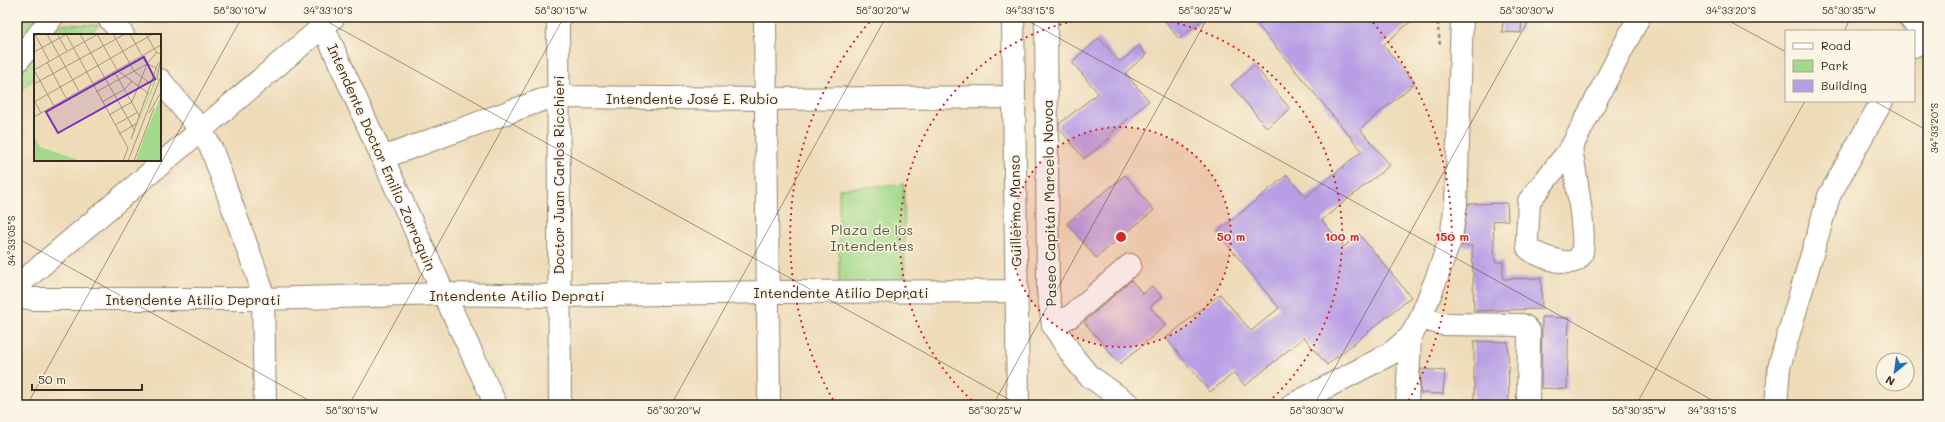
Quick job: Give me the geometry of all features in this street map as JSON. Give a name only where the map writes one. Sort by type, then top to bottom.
[{"type":"street","points":[[39,34],[52,17]]},
{"type":"street","points":[[108,17],[122,34]]},
{"type":"street","name":"Doctor Juan Carlos Ricchieri","points":[[558,17],[558,296],[560,405]]},
{"type":"street","points":[[765,17],[768,405]]},
{"type":"street","name":"Guillermo Manso","points":[[1013,17],[1018,405]]},
{"type":"street","name":"Paseo Capitán Marcelo Novoa","points":[[1046,17],[1048,291],[1053,325],[1060,338],[1088,375],[1130,405]]},
{"type":"street","points":[[1292,405],[1390,354],[1410,337],[1421,318],[1438,277],[1451,237],[1456,204],[1462,17]]},
{"type":"street","points":[[1571,148],[1580,207],[1583,247],[1578,259],[1572,263],[1564,263],[1535,254],[1528,248],[1527,238],[1529,201],[1571,148],[1639,17]]},
{"type":"street","points":[[1909,17],[1917,26],[1920,35],[1915,44]]},
{"type":"street","points":[[17,286],[201,130],[326,20]]},
{"type":"street","name":"Intendente Doctor Emilio Zorraquin","points":[[326,20],[382,158],[496,405]]},
{"type":"street","points":[[17,62],[34,40]]},
{"type":"street","points":[[161,81],[201,130],[212,150],[259,280],[263,299],[266,405]]},
{"type":"street","name":"Intendente José E. Rubio","points":[[382,158],[542,100],[558,97],[765,99],[1013,97]]},
{"type":"street","points":[[1776,405],[1779,367],[1829,196],[1881,102]]},
{"type":"street","points":[[1053,325],[1071,316],[1130,265]]},
{"type":"street","name":"Intendente Atilio Deprati","points":[[17,296],[33,299],[263,299],[444,294],[558,296],[768,292],[1017,291]]},
{"type":"street","points":[[1421,318],[1442,324],[1526,327],[1529,331],[1528,405]]},
{"type":"street","points":[[1407,405],[1410,337]]},
{"type":"path","points":[[1437,17],[1440,45]]},
{"type":"green space","points":[[17,17],[38,17],[17,49]]},
{"type":"green space","points":[[59,24],[99,25],[88,34],[49,34]]},
{"type":"green space","points":[[34,54],[34,79],[17,93],[17,74]]},
{"type":"green space","name":"Plaza de los Intendentes","points":[[904,184],[905,286],[839,287],[839,189]]},
{"type":"building","points":[[1162,17],[1206,17],[1179,39]]},
{"type":"building","points":[[1263,17],[1416,17],[1383,45],[1415,83],[1360,129],[1390,165],[1322,220],[1344,247],[1359,234],[1411,297],[1327,365],[1304,337],[1245,386],[1234,373],[1210,392],[1166,338],[1220,294],[1251,331],[1279,308],[1217,232],[1287,175],[1306,197],[1362,151],[1256,23]]},
{"type":"building","points":[[1503,17],[1522,17],[1521,33],[1502,32]]},
{"type":"building","points":[[1099,38],[1120,62],[1139,46],[1146,55],[1125,73],[1149,101],[1108,136],[1110,138],[1084,159],[1059,128],[1059,124],[1098,93],[1072,62]]},
{"type":"building","points":[[1254,65],[1290,109],[1267,128],[1231,85]]},
{"type":"building","points":[[1125,175],[1154,210],[1096,258],[1067,223]]},
{"type":"building","points":[[1507,203],[1508,220],[1493,221],[1495,262],[1503,262],[1503,279],[1541,278],[1542,309],[1474,311],[1472,246],[1462,246],[1468,204]]},
{"type":"building","points":[[1131,280],[1143,294],[1152,286],[1162,297],[1150,307],[1166,325],[1120,364],[1084,322]]},
{"type":"building","points":[[1542,317],[1569,318],[1567,389],[1541,388]]},
{"type":"building","points":[[1474,341],[1508,342],[1509,405],[1474,405]]},
{"type":"building","points":[[1421,369],[1445,371],[1443,394],[1420,393]]}]
